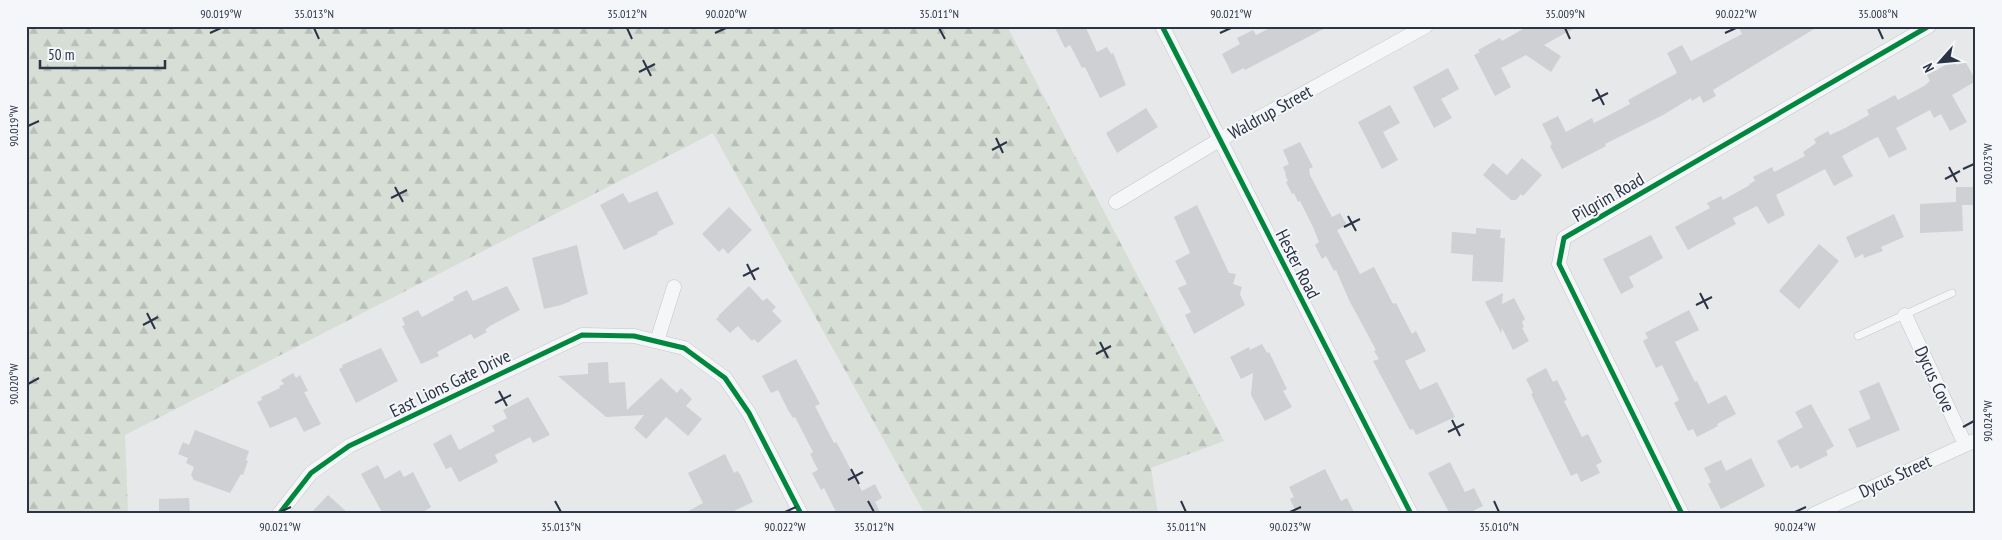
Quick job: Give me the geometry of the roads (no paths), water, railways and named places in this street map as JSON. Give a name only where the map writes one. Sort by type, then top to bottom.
[{"type":"street","name":"Hester Road","points":[[1162,26],[1218,140],[1410,514]]},
{"type":"street","name":"Waldrup Street","points":[[1116,202],[1218,140],[1426,26]]},
{"type":"street","name":"Pilgrim Road","points":[[1682,514],[1559,264],[1564,238],[1929,26]]},
{"type":"street","points":[[657,341],[674,287]]},
{"type":"street","name":"Dycus Cove","points":[[1905,315],[1970,442]]},
{"type":"street","name":"East Lions Gate Drive","points":[[279,513],[310,473],[349,446],[582,334],[634,336],[684,348],[725,378],[749,413],[801,514]]},
{"type":"street","name":"Dycus Street","points":[[1814,514],[1970,442]]},
{"type":"lane","points":[[1858,336],[1952,293]]}]
